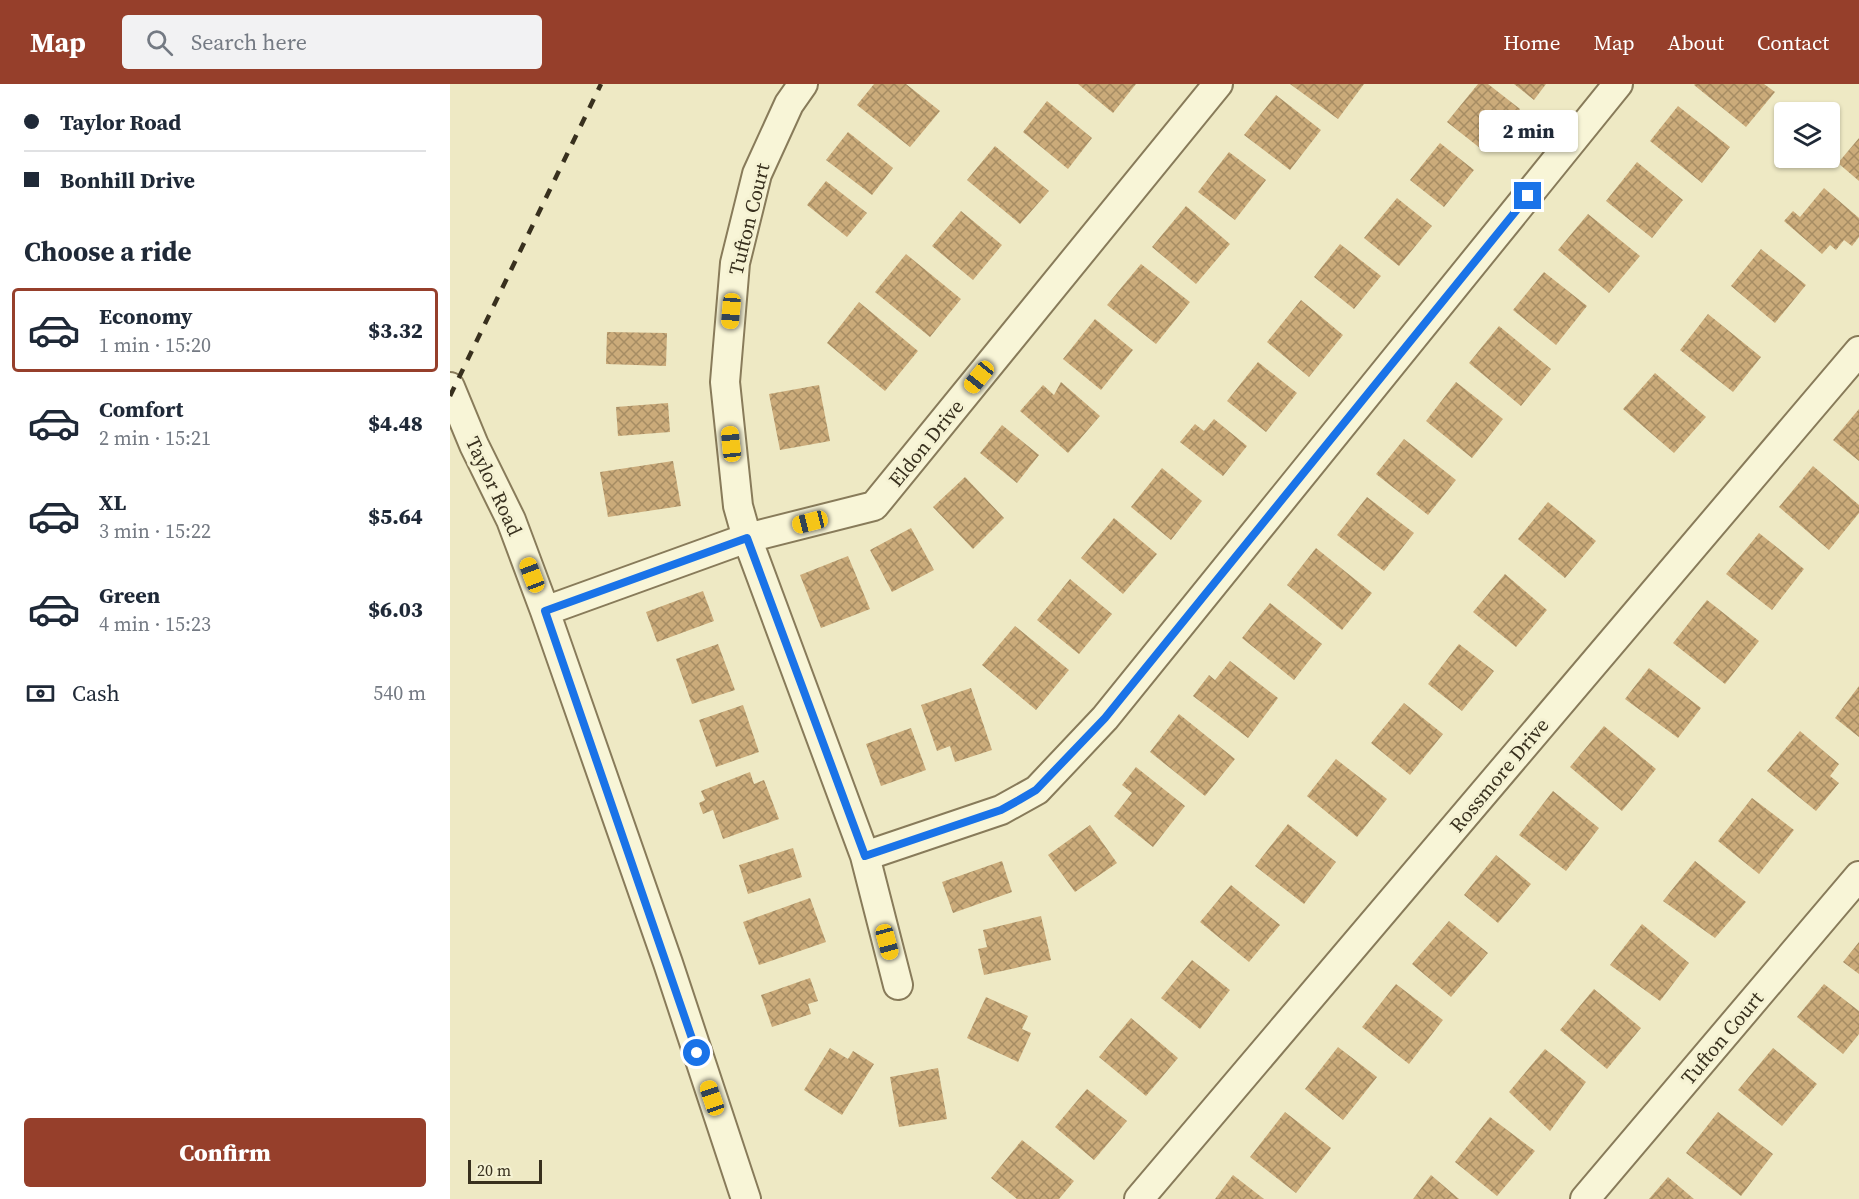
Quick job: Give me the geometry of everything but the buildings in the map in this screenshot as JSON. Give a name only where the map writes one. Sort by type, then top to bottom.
[{"type":"street","name":"Tufton Court","points":[[803,84],[789,104],[757,174],[735,263],[725,382],[738,506],[747,538],[865,856],[898,985]]},
{"type":"street","name":"Eldon Drive","points":[[545,611],[747,538],[874,506],[1218,84]]},
{"type":"street","points":[[865,856],[1001,810],[1036,790],[1059,768],[1105,718],[1618,84]]},
{"type":"street","name":"Rossmore Drive","points":[[1139,1199],[1859,351]]},
{"type":"street","name":"Taylor Road","points":[[450,387],[474,446],[511,520],[545,611],[668,963],[746,1199]]},
{"type":"street","name":"Tufton Court","points":[[1585,1199],[1859,876]]},
{"type":"railway","points":[[450,396],[601,84]]},
{"type":"route","points":[[697,1053],[668,963],[545,611],[747,538],[865,856],[1001,810],[1036,790],[1105,718],[1528,196]]}]
